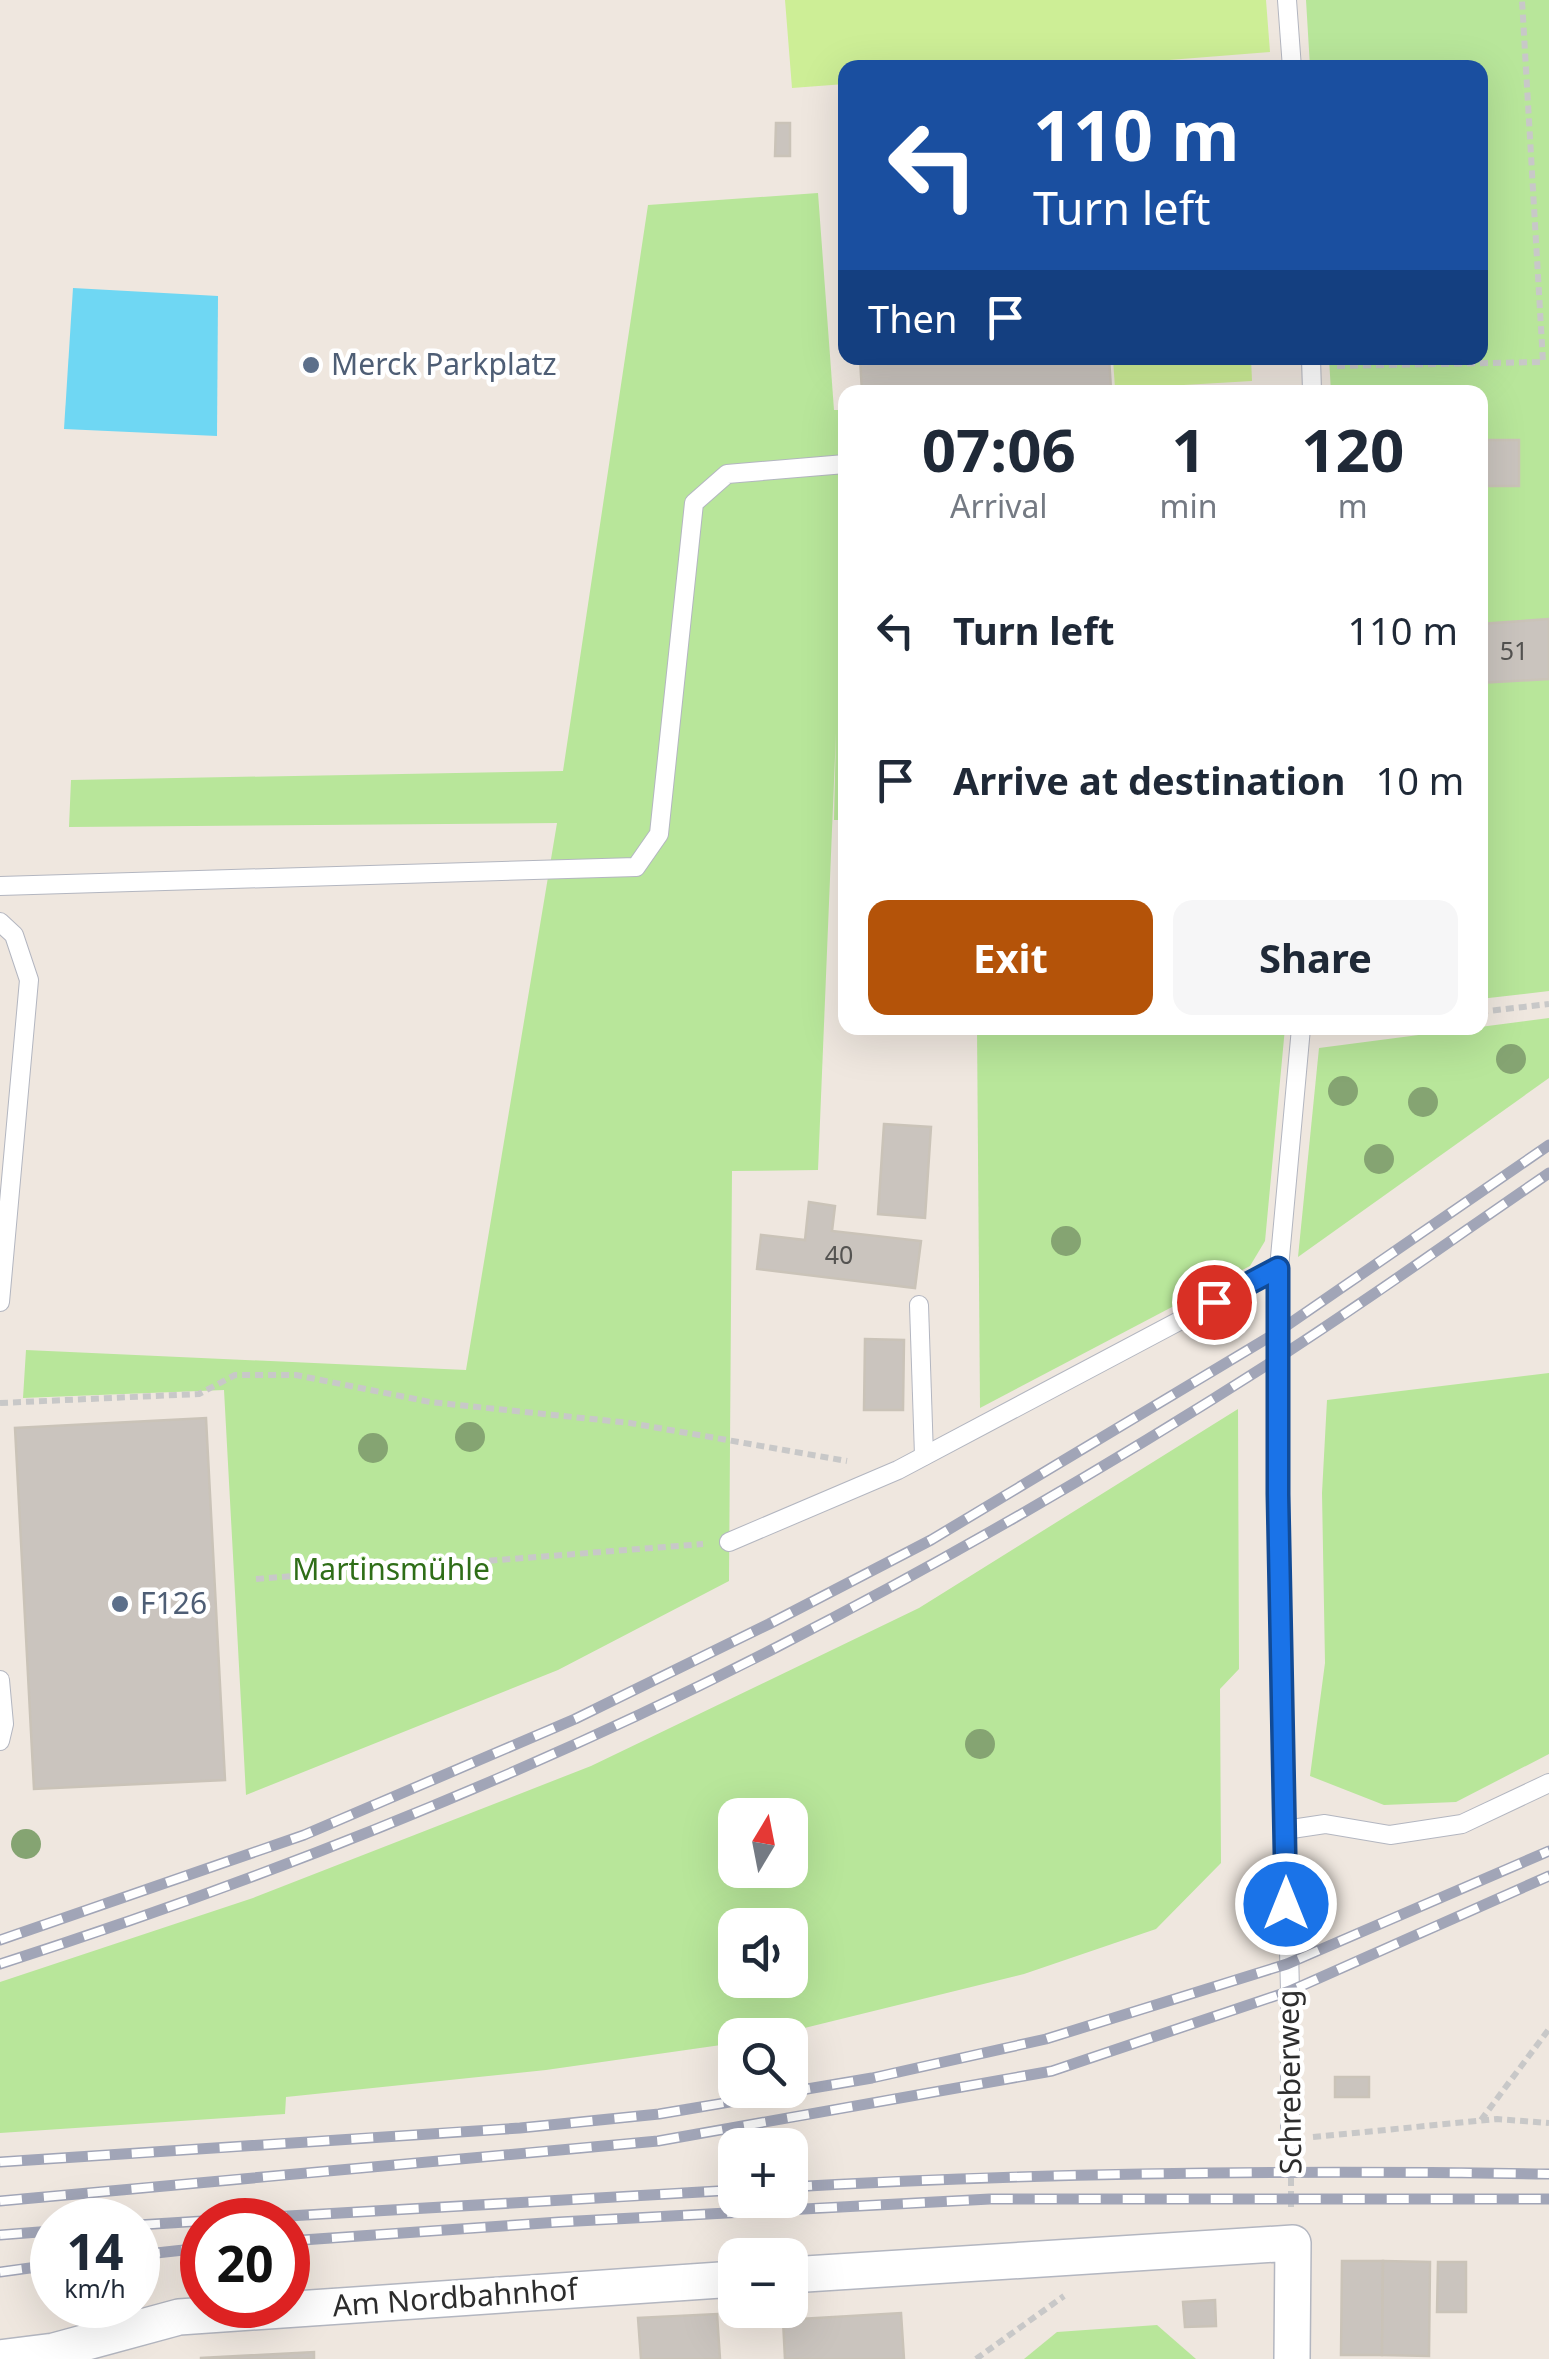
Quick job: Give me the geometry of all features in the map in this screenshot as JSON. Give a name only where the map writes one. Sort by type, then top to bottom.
[{"type":"street","points":[[808,2274],[1292,2244],[1292,2359]]},
{"type":"street","name":"Am Nordbahnhof","points":[[0,2358],[54,2351],[180,2318],[718,2280]]},
{"type":"lane","points":[[1287,0],[1291,60]]},
{"type":"lane","points":[[0,886],[636,868],[659,834],[694,503],[726,474],[838,465]]},
{"type":"lane","points":[[0,922],[14,935],[29,980],[0,1302]]},
{"type":"lane","name":"Schreberweg","points":[[1290,2141],[1278,1494],[1278,1268],[1300,1035]]},
{"type":"lane","points":[[729,1542],[898,1470],[1278,1268]]},
{"type":"lane","points":[[920,1305],[924,1456]]},
{"type":"lane","points":[[0,1680],[4,1724],[0,1741]]},
{"type":"lane","points":[[1286,1830],[1324,1824],[1390,1835],[1462,1824],[1549,1783]]},
{"type":"path","points":[[1488,362],[1543,362],[1522,0]]},
{"type":"path","points":[[1488,1011],[1549,1004]]},
{"type":"path","points":[[0,1403],[199,1394],[235,1376],[296,1375],[430,1402],[630,1423],[898,1470]]},
{"type":"path","points":[[256,1578],[729,1542]]},
{"type":"path","points":[[1480,2121],[1549,2028]]},
{"type":"path","points":[[1290,2141],[1338,2132],[1480,2121],[1549,2123]]},
{"type":"path","name":"Schreberweg","points":[[1290,2141],[1292,2244]]},
{"type":"path","points":[[976,2359],[1074,2290]]},
{"type":"green space","points":[[785,0],[1266,0],[1270,52],[1169,60],[838,60],[838,85],[792,88]]},
{"type":"green space","points":[[1306,0],[1549,0],[1549,991],[1488,998],[1488,385],[1331,385],[1329,365],[1488,365],[1488,60],[1310,60]]},
{"type":"green space","name":"Martinsmühle","points":[[818,193],[834,410],[838,410],[838,820],[834,820],[836,733],[818,1170],[732,1171],[729,1581],[558,1670],[246,1795],[224,1390],[23,1398],[26,1350],[466,1370],[557,823],[69,827],[71,780],[563,771],[648,205]]},
{"type":"green space","points":[[1113,365],[1251,365],[1252,381],[1115,385]]},
{"type":"green space","points":[[1549,1018],[1549,1078],[1298,1257],[1319,1048],[1419,1035],[1488,1035],[1488,1026]]},
{"type":"green space","points":[[977,1035],[1284,1035],[1265,1241],[1250,1266],[980,1408]]},
{"type":"green space","points":[[1549,1373],[1549,1754],[1456,1802],[1384,1805],[1310,1776],[1325,1663],[1322,1493],[1327,1400]]},
{"type":"green space","points":[[1238,1409],[1239,1669],[1220,1689],[1221,1863],[1156,1929],[1024,1974],[808,2027],[808,2018],[718,2018],[718,2045],[546,2070],[286,2097],[285,2114],[0,2133],[0,1982],[253,1898],[591,1766],[919,1608]]},
{"type":"green space","points":[[1157,2325],[1196,2359],[1024,2359],[1057,2332]]},
{"type":"water","points":[[73,288],[218,296],[217,436],[64,429]]},
{"type":"building","points":[[776,123],[790,123],[790,156],[775,156]]},
{"type":"building","points":[[860,365],[1109,365],[1111,385],[862,385]]},
{"type":"building","points":[[1488,440],[1519,440],[1519,486],[1488,486]]},
{"type":"building","points":[[1549,619],[1549,679],[1488,683],[1488,623]]},
{"type":"building","points":[[884,1124],[931,1127],[925,1218],[878,1214]]},
{"type":"building","points":[[809,1202],[835,1206],[832,1231],[921,1241],[915,1288],[757,1269],[761,1235],[805,1240]]},
{"type":"building","points":[[865,1339],[904,1340],[903,1410],[864,1410]]},
{"type":"building","name":"F126","points":[[206,1418],[225,1780],[34,1789],[15,1428]]},
{"type":"building","points":[[1335,2077],[1369,2077],[1369,2097],[1335,2097]]},
{"type":"building","points":[[1342,2261],[1383,2261],[1382,2355],[1341,2355]]},
{"type":"building","points":[[1383,2261],[1430,2262],[1429,2356],[1382,2355]]},
{"type":"building","points":[[1438,2262],[1466,2262],[1466,2312],[1437,2312]]},
{"type":"building","points":[[1215,2300],[1216,2326],[1185,2327],[1183,2302]]},
{"type":"building","points":[[901,2313],[904,2359],[785,2359],[783,2328],[808,2328],[808,2319]]},
{"type":"building","points":[[717,2314],[720,2359],[641,2359],[638,2318]]},
{"type":"building","points":[[314,2352],[314,2359],[201,2359],[201,2358]]},
{"type":"railway","points":[[0,1940],[304,1835],[575,1719],[769,1624],[931,1540],[1276,1333],[1549,1145]]},
{"type":"railway","points":[[0,1964],[199,1896],[396,1821],[590,1737],[779,1646],[970,1543],[1220,1395],[1549,1173]]},
{"type":"railway","points":[[0,2162],[520,2128],[659,2114],[872,2078],[1046,2039],[1287,1964],[1549,1851]]},
{"type":"railway","points":[[0,2201],[658,2141],[1052,2071],[1290,1991],[1549,1876]]},
{"type":"railway","points":[[808,2186],[1170,2173],[1549,2174]]},
{"type":"railway","points":[[310,2215],[718,2191]]},
{"type":"railway","points":[[310,2239],[990,2199],[1549,2199]]},
{"type":"railway","points":[[160,2224],[180,2222]]},
{"type":"railway","points":[[0,2235],[30,2233]]},
{"type":"railway","points":[[160,2253],[180,2250]]},
{"type":"railway","points":[[0,2272],[30,2268]]},
{"type":"place","name":"Merck Parkplatz","points":[[311,365]]},
{"type":"place","name":"F126","points":[[120,1604]]},
{"type":"route","points":[[1214,1302],[1278,1268],[1286,1904]]}]
